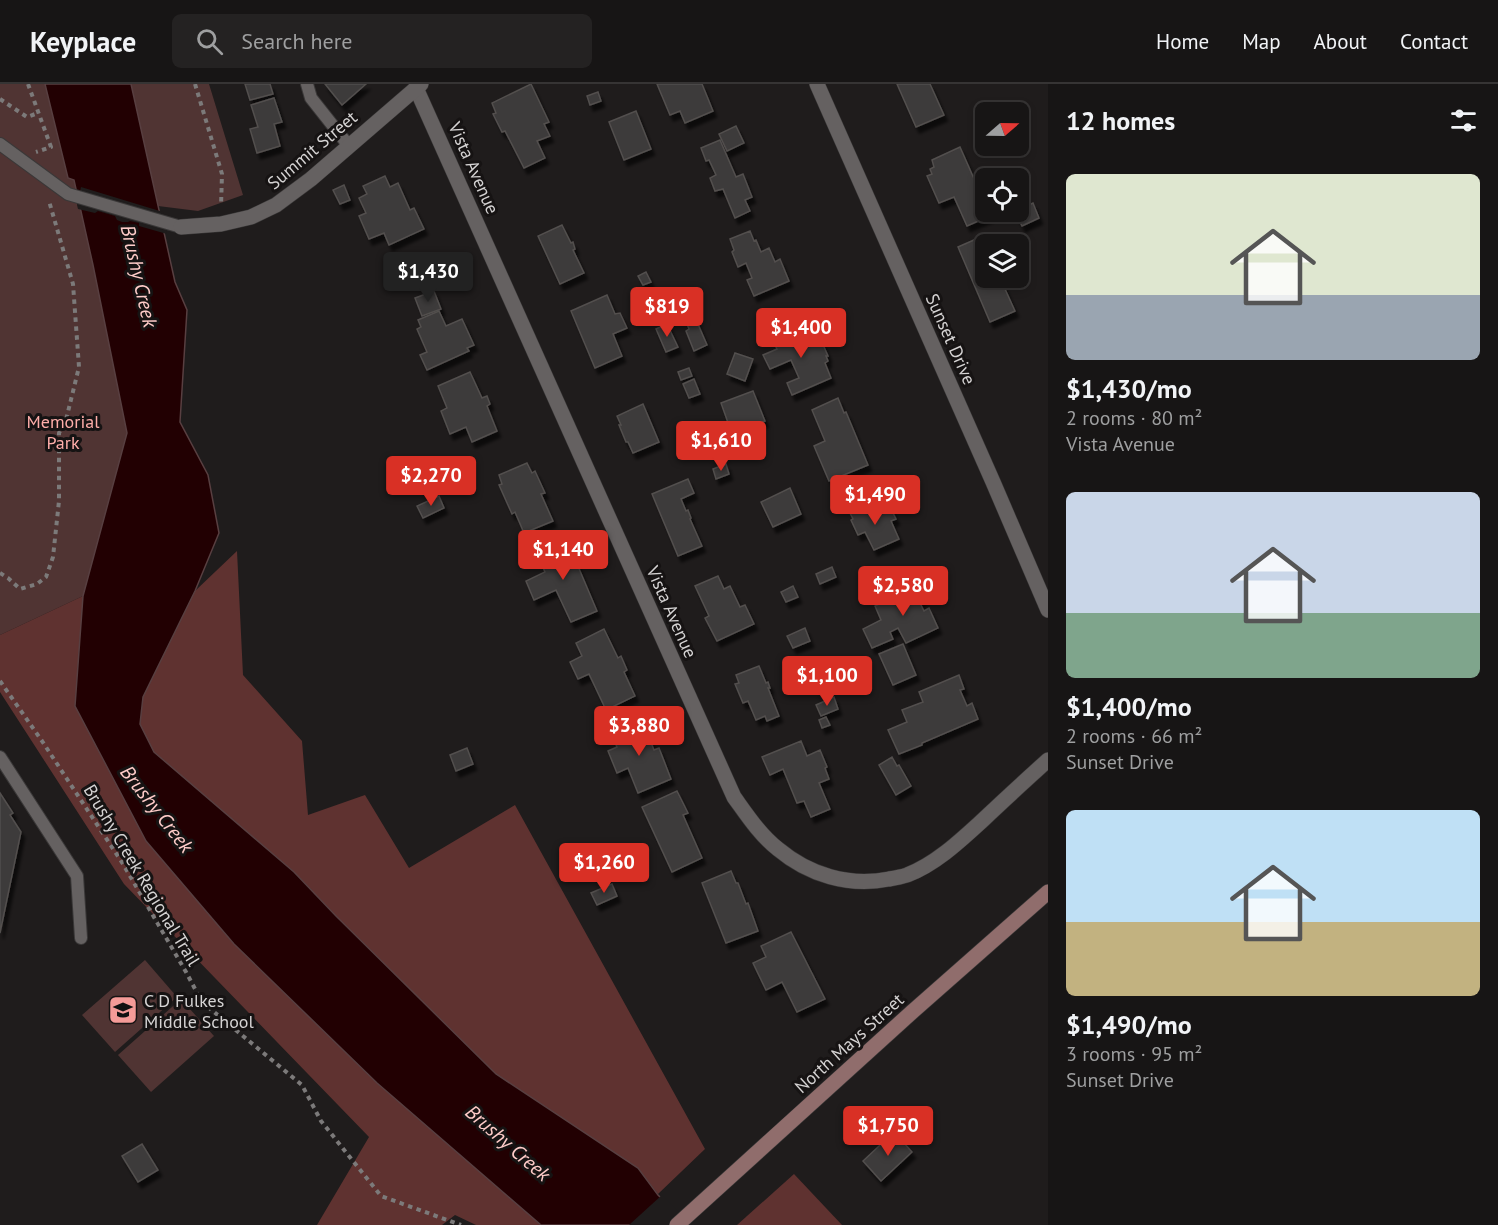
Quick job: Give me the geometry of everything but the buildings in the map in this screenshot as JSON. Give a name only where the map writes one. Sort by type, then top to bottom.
[{"type":"main road","name":"North Mays Street","points":[[676,1225],[1048,892]]},
{"type":"street","name":"Sunset Drive","points":[[817,84],[1048,610]]},
{"type":"street","name":"Summit Street","points":[[181,227],[221,224],[251,217],[276,205],[311,179],[418,86]]},
{"type":"street","name":"Vista Avenue","points":[[418,86],[734,797],[755,826],[776,848],[802,866],[825,876],[852,881],[877,881],[906,875],[930,863],[955,845],[1048,760]]},
{"type":"lane","points":[[307,84],[311,98],[349,146]]},
{"type":"lane","points":[[0,144],[68,194],[181,227]]},
{"type":"lane","points":[[0,757],[77,876],[81,938]]},
{"type":"path","points":[[28,84],[51,147]]},
{"type":"path","points":[[195,84],[222,174],[221,224]]},
{"type":"path","points":[[0,99],[27,117],[39,113]]},
{"type":"path","points":[[0,573],[20,589],[37,584],[46,577],[53,557],[59,501],[59,433],[66,420],[79,367],[73,284],[42,174]]},
{"type":"path","name":"Brushy Creek Regional Trail","points":[[0,681],[123,864],[202,1002],[302,1085],[321,1121],[381,1196],[460,1225]]},
{"type":"green space","name":"Memorial Park","points":[[0,84],[209,84],[243,195],[198,211],[158,206],[75,180],[127,433],[83,596],[0,635]]},
{"type":"green space","points":[[145,960],[177,997],[115,1052],[82,1015]]},
{"type":"green space","points":[[181,999],[214,1036],[151,1092],[118,1055]]},
{"type":"shaded area","points":[[237,551],[243,675],[302,741],[308,815],[365,795],[409,868],[515,805],[705,1149],[658,1194],[638,1168],[496,1074],[294,872],[154,752],[140,724],[75,706],[146,841],[234,944],[377,1083],[541,1225],[476,1225],[455,1215],[442,1225],[317,1225],[369,1137],[124,884],[0,692],[0,635],[83,596],[195,591]]},
{"type":"shaded area","points":[[794,1174],[842,1225],[737,1225]]},
{"type":"water","name":"Brushy Creek","points":[[45,84],[131,84],[175,282],[187,310],[180,422],[208,475],[219,533],[195,591],[143,697],[140,724],[154,752],[294,872],[496,1074],[638,1168],[658,1195],[689,1225],[541,1225],[377,1083],[234,944],[146,841],[75,706],[83,596],[127,433],[74,180],[68,178]]},
{"type":"pier","points":[[81,187],[163,212],[167,234],[139,226],[139,223],[122,222],[115,216],[98,211],[95,213],[78,209]]},
{"type":"pier","points":[[662,1195],[692,1225],[629,1225]]},
{"type":"place","name":"C D Fulkes Middle School","points":[[123,1010]]}]
